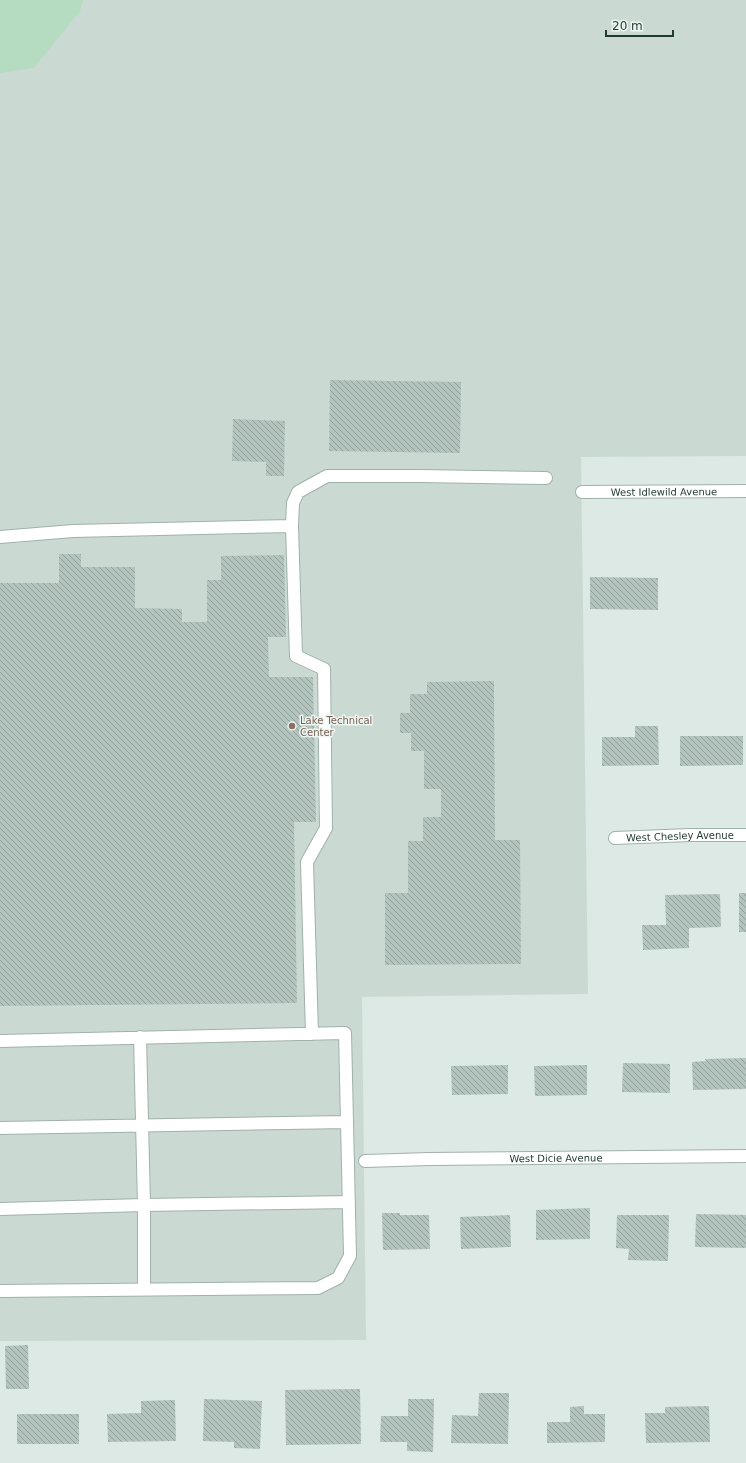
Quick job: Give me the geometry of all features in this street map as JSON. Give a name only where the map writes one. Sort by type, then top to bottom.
[{"type":"street","points":[[312,1034],[307,862],[326,828],[324,669],[296,656],[292,526],[293,503],[298,492],[327,476],[546,478]]},
{"type":"street","name":"West Idlewild Avenue","points":[[582,492],[746,492]]},
{"type":"street","points":[[0,537],[73,530],[292,526]]},
{"type":"street","name":"West Chesley Avenue","points":[[615,838],[690,835],[746,835]]},
{"type":"street","points":[[0,1041],[345,1033],[350,1256],[338,1278],[318,1288],[0,1292]]},
{"type":"street","points":[[140,1037],[144,1205],[144,1290]]},
{"type":"street","points":[[0,1128],[347,1122]]},
{"type":"street","name":"West Dicie Avenue","points":[[366,1160],[746,1156]]},
{"type":"street","points":[[0,1209],[349,1202]]},
{"type":"shaded area","name":"Lake Technical Center","points":[[0,0],[746,0],[746,456],[581,457],[588,994],[362,997],[366,1340],[0,1341]]},
{"type":"green space","points":[[0,0],[83,0],[80,11],[34,68],[0,73]]},
{"type":"building","points":[[330,380],[461,382],[460,453],[329,451]]},
{"type":"building","points":[[233,419],[285,421],[284,476],[266,476],[266,462],[232,461]]},
{"type":"building","points":[[59,554],[81,554],[81,567],[135,567],[135,608],[182,609],[182,622],[207,622],[207,580],[221,580],[221,556],[284,555],[286,637],[268,637],[269,677],[313,677],[316,822],[294,822],[297,1003],[0,1006],[0,583],[59,583]]},
{"type":"building","points":[[590,577],[658,578],[658,610],[590,609]]},
{"type":"building","points":[[494,681],[495,840],[520,840],[521,964],[385,965],[385,893],[408,893],[408,841],[423,841],[423,817],[441,817],[441,789],[424,789],[424,751],[411,751],[411,733],[400,733],[400,713],[410,713],[410,694],[427,694],[427,682]]},
{"type":"building","points":[[635,726],[658,726],[659,765],[602,766],[602,737],[635,737]]},
{"type":"building","points":[[680,736],[743,736],[743,765],[680,766]]},
{"type":"building","points":[[739,893],[746,893],[746,932],[739,932]]},
{"type":"building","points":[[720,894],[721,927],[689,928],[689,948],[643,950],[642,925],[666,925],[665,895]]},
{"type":"building","points":[[746,1058],[746,1089],[693,1090],[692,1062],[706,1061],[705,1059]]},
{"type":"building","points":[[623,1063],[670,1064],[670,1093],[622,1092]]},
{"type":"building","points":[[508,1065],[508,1094],[452,1095],[451,1066]]},
{"type":"building","points":[[587,1065],[587,1095],[535,1096],[534,1066]]},
{"type":"building","points":[[590,1208],[590,1239],[536,1240],[536,1210]]},
{"type":"building","points":[[382,1213],[400,1213],[400,1215],[429,1215],[430,1249],[383,1250]]},
{"type":"building","points":[[696,1214],[746,1215],[746,1248],[695,1247]]},
{"type":"building","points":[[510,1215],[511,1247],[461,1249],[460,1217]]},
{"type":"building","points":[[617,1215],[669,1215],[668,1261],[628,1260],[629,1249],[616,1248]]},
{"type":"building","points":[[28,1345],[29,1389],[6,1389],[5,1346]]},
{"type":"building","points":[[360,1389],[361,1444],[286,1445],[285,1390]]},
{"type":"building","points":[[479,1393],[509,1393],[508,1444],[451,1443],[452,1415],[478,1416]]},
{"type":"building","points":[[204,1399],[262,1401],[260,1449],[234,1448],[234,1442],[203,1441]]},
{"type":"building","points":[[408,1399],[434,1399],[433,1452],[407,1451],[407,1442],[380,1442],[381,1416],[408,1416]]},
{"type":"building","points":[[175,1400],[176,1441],[108,1442],[107,1414],[141,1413],[141,1401]]},
{"type":"building","points":[[584,1406],[584,1414],[605,1414],[605,1442],[547,1443],[547,1422],[570,1422],[570,1407]]},
{"type":"building","points":[[709,1406],[710,1442],[646,1443],[645,1413],[665,1413],[665,1407]]},
{"type":"building","points":[[17,1414],[79,1414],[79,1444],[17,1444]]},
{"type":"place","name":"Lake Technical Center","points":[[292,726]]}]
